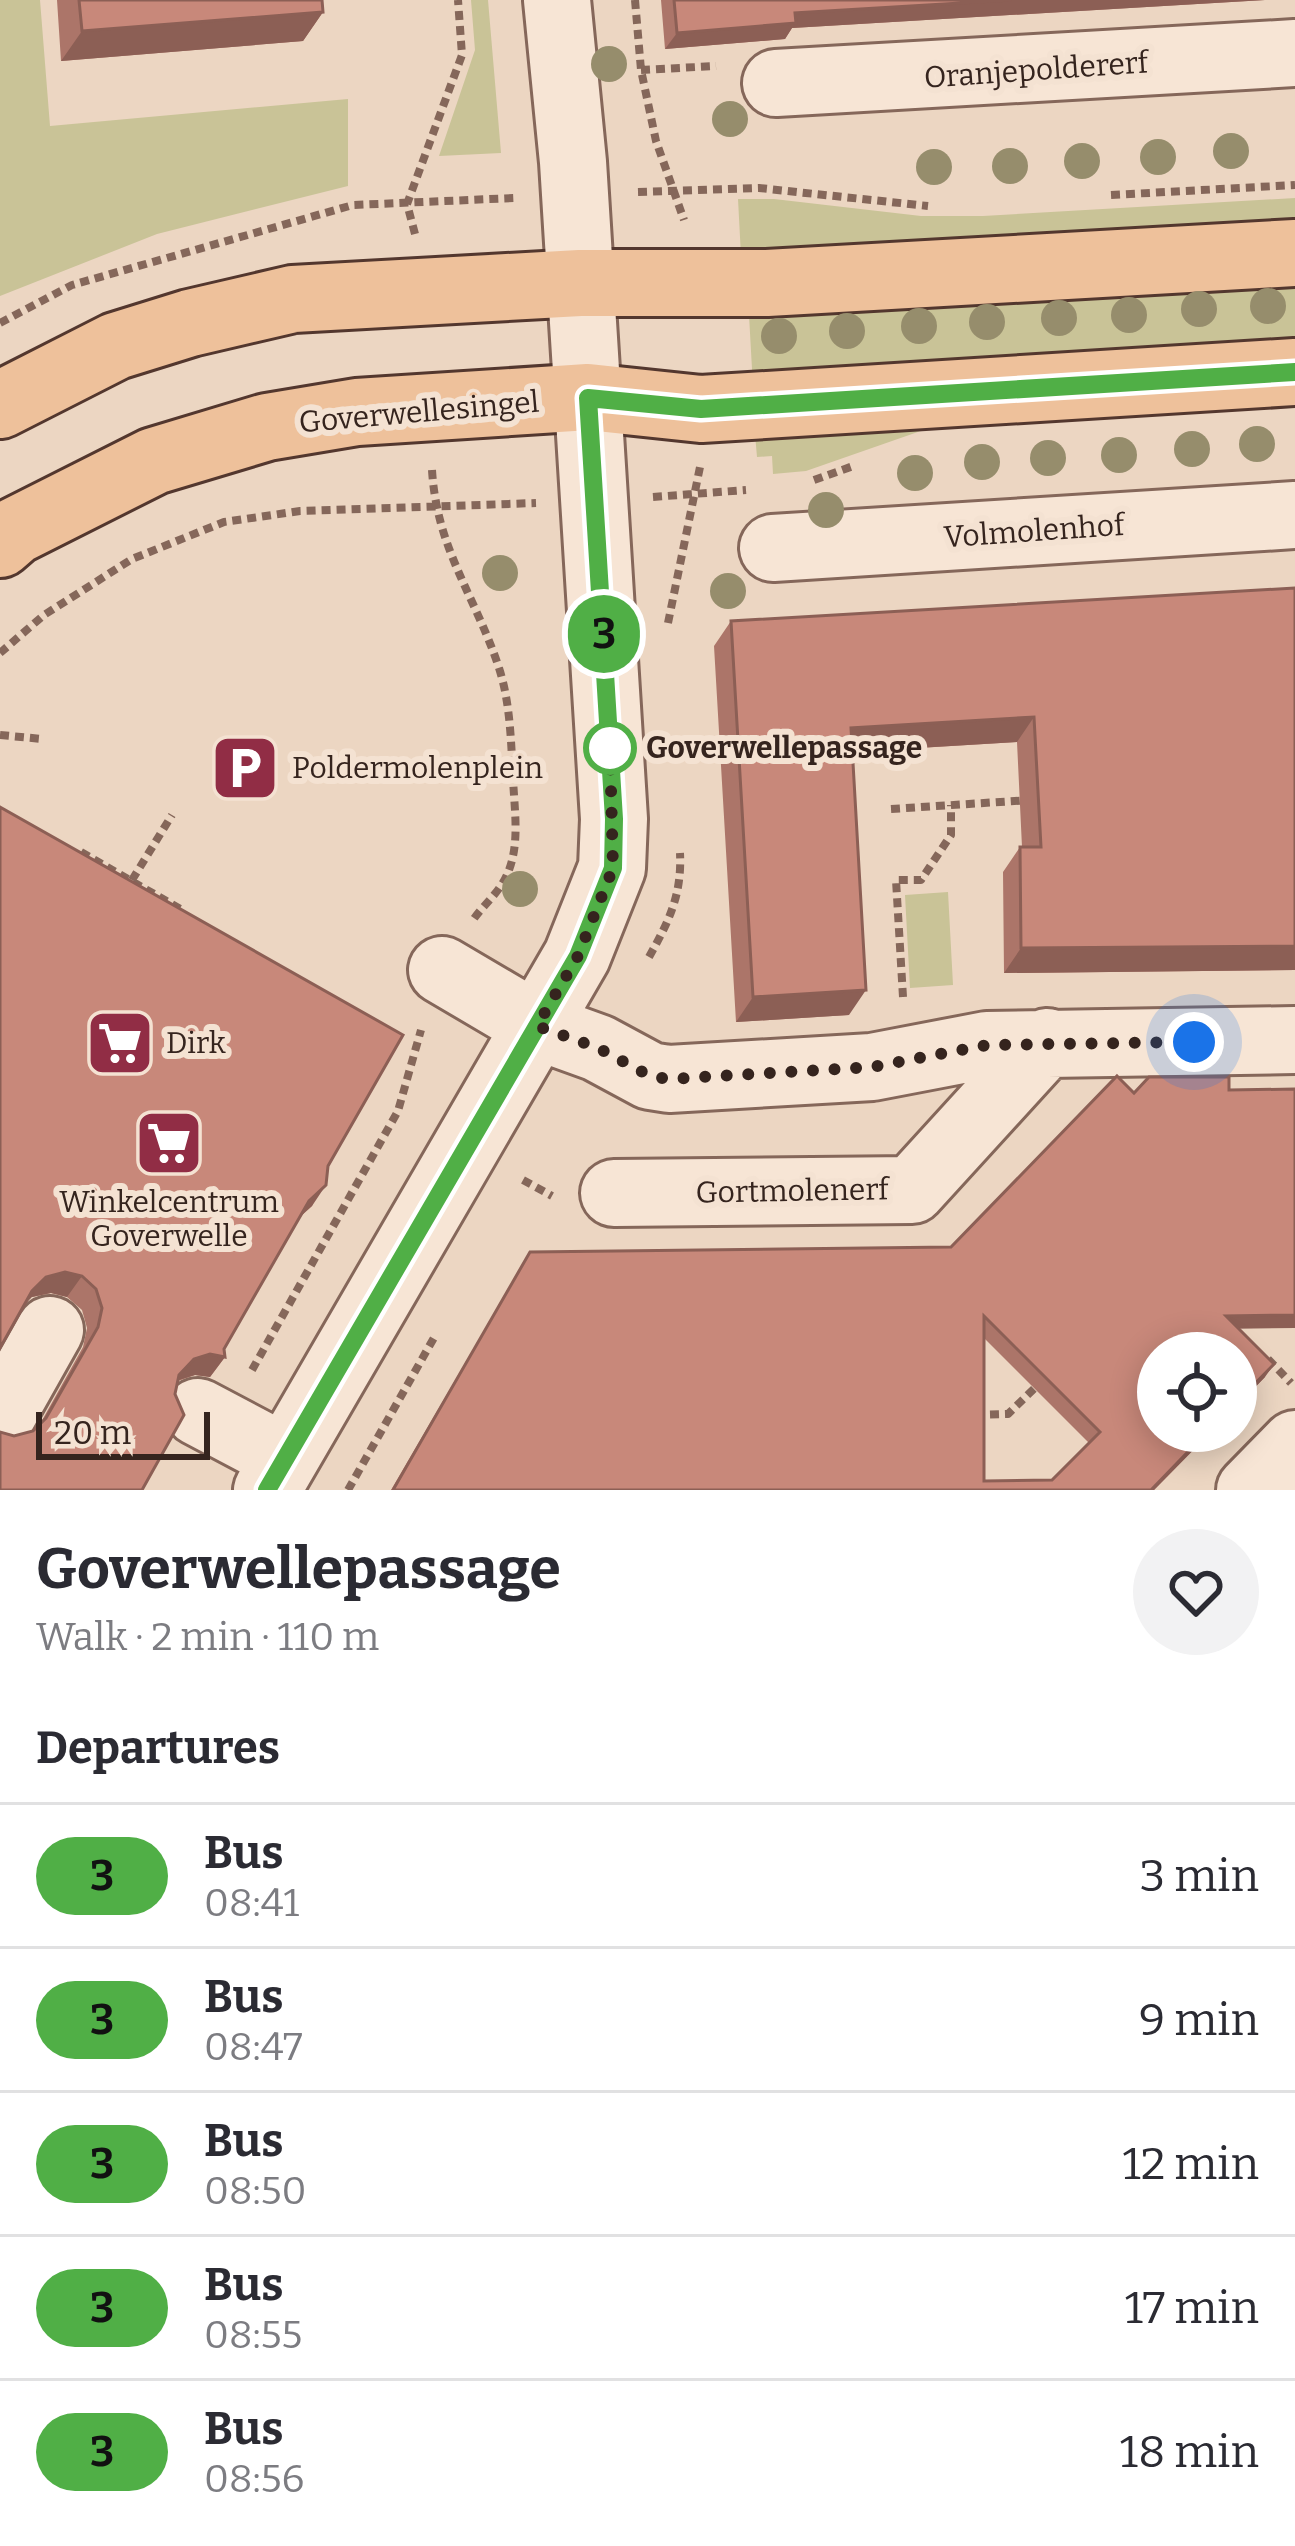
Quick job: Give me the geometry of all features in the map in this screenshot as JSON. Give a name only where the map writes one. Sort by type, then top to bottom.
[{"type":"main road","points":[[0,405],[116,346],[293,299],[580,283],[767,284],[1295,253]]},
{"type":"main road","name":"Goverwellesingel","points":[[0,544],[15,531],[154,460],[267,427],[357,412],[588,398],[701,409],[1295,372]]},
{"type":"street","points":[[198,1412],[276,1474],[578,956],[613,868],[614,819],[588,398],[556,0]]},
{"type":"street","name":"Oranjepoldererf","points":[[776,83],[1295,53]]},
{"type":"street","name":"Volmolenhof","points":[[773,548],[1295,515]]},
{"type":"street","points":[[442,970],[537,1026],[598,1048],[650,1076],[669,1079],[872,1067],[987,1045],[1295,1040]]},
{"type":"street","name":"Gortmolenerf","points":[[614,1193],[912,1190],[1047,1042]]},
{"type":"street","points":[[0,1419],[50,1330]]},
{"type":"street","points":[[1250,1490],[1295,1444]]},
{"type":"path","points":[[635,0],[641,70],[656,141],[676,190]]},
{"type":"path","points":[[0,735],[42,739]]},
{"type":"path","points":[[891,809],[1043,800]]},
{"type":"path","points":[[922,996],[902,997],[896,880],[921,880],[951,835],[951,805]]},
{"type":"path","points":[[124,894],[172,815]]},
{"type":"path","points":[[75,850],[193,916]]},
{"type":"path","points":[[395,1038],[415,1050]]},
{"type":"path","points":[[1262,1354],[1295,1387]]},
{"type":"path","points":[[961,1415],[1008,1414],[1040,1383]]},
{"type":"shaded area","points":[[0,0],[40,0],[50,126],[348,99],[348,186],[157,234],[0,296]]},
{"type":"shaded area","points":[[471,0],[488,0],[501,153],[439,156],[475,50]]},
{"type":"shaded area","points":[[1295,198],[1295,222],[741,256],[738,199],[921,216],[983,216]]},
{"type":"shaded area","points":[[1295,282],[1295,353],[753,387],[749,315]]},
{"type":"shaded area","points":[[935,426],[806,471],[773,474],[772,456],[757,457],[755,434]]},
{"type":"shaded area","points":[[948,892],[953,985],[910,988],[905,895]]},
{"type":"building","points":[[79,0],[322,0],[323,12],[82,31]]},
{"type":"building","points":[[674,0],[1011,0],[795,13],[796,23],[677,33]]},
{"type":"building","points":[[1295,588],[1295,946],[1021,948],[1020,847],[1041,847],[1034,717],[851,728],[866,990],[753,997],[731,621]]},
{"type":"building","name":"Winkelcentrum Goverwelle","points":[[0,807],[403,1035],[328,1166],[326,1185],[309,1201],[224,1349],[225,1357],[210,1354],[194,1359],[179,1375],[175,1394],[184,1415],[142,1490],[0,1490],[0,1432],[14,1436],[33,1431],[46,1418],[98,1327],[102,1308],[96,1289],[82,1276],[65,1272],[46,1277],[32,1291],[0,1348]]},
{"type":"building","points":[[1117,1076],[1134,1093],[1149,1077],[1229,1077],[1229,1090],[1295,1089],[1295,1315],[1226,1316],[1242,1332],[1137,1332],[1137,1452],[1188,1452],[1151,1490],[393,1490],[530,1252],[951,1247]],"holes":[[[984,1316],[1100,1432],[1052,1480],[984,1481]]]},
{"type":"building","points":[[1257,1347],[1274,1364],[1257,1381]]},
{"type":"bus line","name":"3","points":[[267,1490],[578,956],[613,868],[614,819],[588,398],[701,409],[1295,372]]},
{"type":"place","name":"Goverwellepassage","points":[[610,748]]},
{"type":"place","name":"Poldermolenplein","points":[[245,768]]},
{"type":"place","name":"Dirk","points":[[120,1043]]},
{"type":"place","name":"Winkelcentrum Goverwelle","points":[[169,1143]]},
{"type":"route","points":[[610,748],[613,868],[578,956],[537,1026],[598,1048],[650,1076],[669,1079],[872,1067],[987,1045],[1194,1042]]}]
